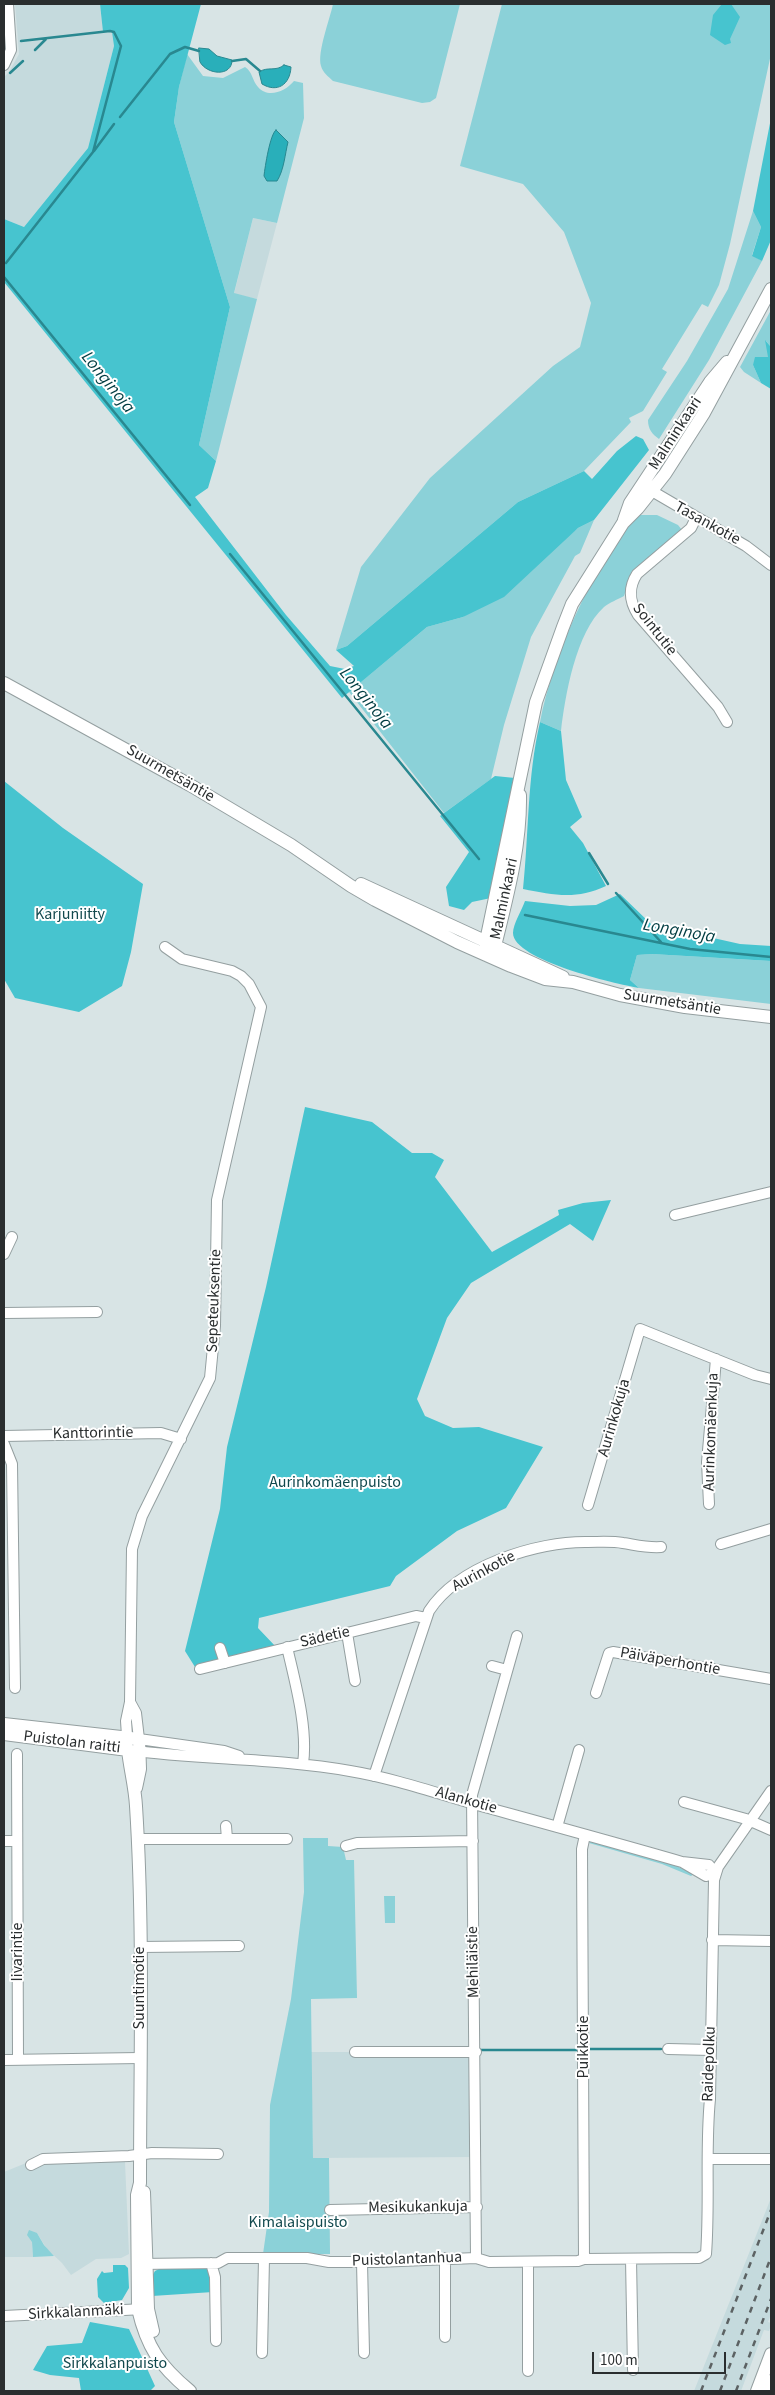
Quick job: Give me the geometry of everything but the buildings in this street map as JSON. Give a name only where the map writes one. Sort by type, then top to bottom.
[{"type":"main road","name":"Malminkaari","points":[[489,948],[511,880],[521,814],[520,785],[536,702],[562,627],[572,604],[647,488],[710,382],[737,350],[771,289]]},
{"type":"main road","name":"Suurmetsäntie","points":[[4,683],[190,785],[375,900],[573,982],[620,995],[685,1007],[771,1017]]},
{"type":"main road","name":"Puistolan raitti","points":[[4,1724],[133,1745]]},
{"type":"main road","name":"Puistolan raitti","points":[[4,1734],[133,1745]]},
{"type":"main road","name":"Suuntimotie","points":[[133,1745],[140,1769],[135,1793],[138,1839],[140,1947],[140,2183],[136,2195],[142,2264],[143,2309],[160,2348],[190,2391]]},
{"type":"main road","points":[[757,2391],[771,2354]]},
{"type":"main road","points":[[768,2391],[771,2381]]},
{"type":"street","points":[[4,65],[9,58],[12,44],[8,4]]},
{"type":"street","name":"Tasankotie","points":[[647,488],[746,546],[771,566]]},
{"type":"street","name":"Sointutie","points":[[696,518],[691,528],[637,574],[632,582],[631,600],[638,615],[718,706],[727,722]]},
{"type":"street","name":"Sepeteuksentie","points":[[133,1745],[136,1713],[130,1702],[132,1549],[142,1516],[205,1391],[213,1365],[217,1200],[261,1006],[249,984],[232,971],[182,960],[165,947]]},
{"type":"street","points":[[675,1215],[771,1192]]},
{"type":"street","points":[[4,1254],[12,1237]]},
{"type":"street","points":[[4,1313],[97,1312]]},
{"type":"street","name":"Aurinkokuja","points":[[588,1505],[640,1329],[716,1359]]},
{"type":"street","points":[[716,1359],[754,1375],[771,1378]]},
{"type":"street","name":"Aurinkomäenkuja","points":[[709,1504],[707,1462],[716,1359]]},
{"type":"street","name":"Kanttorintie","points":[[4,1436],[161,1433],[181,1440]]},
{"type":"street","points":[[4,1444],[12,1464],[9,1576],[16,1688]]},
{"type":"street","points":[[721,1544],[771,1529]]},
{"type":"street","name":"Aurinkotie","points":[[374,1776],[426,1618],[435,1601],[457,1584],[497,1561],[522,1552],[552,1545],[586,1542],[622,1543],[649,1548],[661,1547]]},
{"type":"street","name":"Sädetie","points":[[200,1669],[416,1616],[426,1618]]},
{"type":"street","points":[[347,1633],[355,1681]]},
{"type":"street","name":"Mehiläistie","points":[[476,2258],[476,2052],[472,1795],[517,1636]]},
{"type":"street","points":[[287,1647],[299,1709],[304,1748],[303,1764]]},
{"type":"street","points":[[220,1648],[225,1663]]},
{"type":"street","name":"Päiväperhontie","points":[[596,1693],[606,1660],[609,1653],[613,1652],[771,1679]]},
{"type":"street","points":[[492,1666],[507,1670]]},
{"type":"street","name":"Alankotie","points":[[133,1745],[224,1751],[247,1759],[303,1764],[374,1776],[682,1862],[709,1864],[715,1874]]},
{"type":"street","points":[[557,1827],[579,1750]]},
{"type":"street","name":"Iivarintie","points":[[17,1754],[18,2060]]},
{"type":"street","points":[[715,1874],[771,1792]]},
{"type":"street","points":[[684,1802],[751,1821],[771,1830]]},
{"type":"street","points":[[226,1826],[227,1839]]},
{"type":"street","name":"Puikkotie","points":[[584,2259],[582,1846],[585,1835]]},
{"type":"street","points":[[138,1839],[287,1839]]},
{"type":"street","points":[[4,1841],[17,1841]]},
{"type":"street","points":[[346,1846],[357,1843],[473,1841]]},
{"type":"street","name":"Raidepolku","points":[[706,2254],[709,2159],[707,2138],[711,2050],[712,1898],[715,1874]]},
{"type":"street","points":[[712,1940],[771,1941]]},
{"type":"street","points":[[140,1947],[239,1946]]},
{"type":"street","points":[[668,2048],[711,2050]]},
{"type":"street","points":[[355,2052],[476,2052]]},
{"type":"street","points":[[4,2060],[140,2058]]},
{"type":"street","points":[[31,2165],[43,2159],[152,2153],[218,2154]]},
{"type":"street","points":[[709,2159],[771,2159]]},
{"type":"street","name":"Mesikukankuja","points":[[330,2210],[477,2207]]},
{"type":"street","name":"Puistolantanhua","points":[[142,2264],[211,2263],[228,2258],[362,2262],[476,2258],[489,2262],[578,2262],[584,2259],[700,2258],[706,2254]]},
{"type":"street","points":[[445,2258],[445,2337]]},
{"type":"street","points":[[262,2353],[264,2259]]},
{"type":"street","points":[[631,2259],[632,2370]]},
{"type":"street","points":[[362,2262],[364,2353]]},
{"type":"street","points":[[528,2262],[528,2371]]},
{"type":"street","points":[[211,2263],[215,2277],[216,2341]]},
{"type":"street","name":"Sirkkalanmäki","points":[[4,2316],[143,2309]]},
{"type":"shaded area","points":[[15,4],[100,4],[103,32],[112,32],[114,46],[88,148],[24,227],[4,219],[4,77],[19,54]]},
{"type":"shaded area","points":[[199,48],[209,49],[217,56],[232,60],[231,66],[224,72],[208,70],[200,62]]},
{"type":"shaded area","points":[[284,65],[291,67],[288,79],[282,86],[273,88],[262,84],[259,72]]},
{"type":"shaded area","points":[[276,130],[288,142],[283,167],[277,181],[267,181],[264,176],[267,159]]},
{"type":"shaded area","points":[[253,218],[277,223],[257,299],[234,294]]},
{"type":"shaded area","points":[[311,2052],[351,2052],[351,2056],[468,2057],[470,2059],[472,2157],[313,2158]]},
{"type":"shaded area","points":[[31,2161],[125,2162],[129,2254],[121,2258],[96,2259],[71,2275],[62,2263],[47,2249],[37,2233],[32,2242],[33,2257],[4,2257],[4,2172]]},
{"type":"shaded area","points":[[771,2198],[771,2314],[768,2322],[771,2323],[769,2331],[764,2330],[741,2391],[694,2391]]},
{"type":"green space","points":[[100,4],[201,4],[179,87],[174,122],[230,307],[199,445],[216,461],[208,488],[195,497],[286,615],[330,666],[345,669],[354,666],[336,650],[347,646],[518,502],[584,471],[592,479],[617,451],[636,436],[643,439],[649,450],[594,520],[578,528],[504,597],[463,617],[427,627],[342,698],[4,282],[4,219],[24,227],[88,148],[114,46],[112,32],[103,32]]},
{"type":"green space","points":[[333,4],[460,4],[436,98],[430,102],[422,103],[333,81],[323,71],[320,60],[322,44]]},
{"type":"green space","points":[[502,4],[771,4],[771,54],[730,244],[719,285],[708,307],[702,304],[662,369],[667,372],[643,411],[629,418],[631,422],[584,471],[518,502],[347,646],[336,650],[361,567],[430,478],[553,366],[580,347],[591,303],[564,232],[523,184],[460,166]]},
{"type":"green space","points":[[722,4],[731,4],[740,17],[730,39],[731,43],[725,45],[710,35],[713,15]]},
{"type":"green space","points":[[187,54],[203,76],[223,78],[245,67],[250,71],[258,87],[267,93],[282,90],[294,81],[303,83],[304,118],[277,223],[253,218],[234,293],[257,299],[216,461],[199,445],[230,307],[174,122],[179,87]]},
{"type":"green space","points":[[771,118],[771,240],[762,261],[752,256],[761,227],[753,211]]},
{"type":"green space","points":[[753,211],[761,227],[752,255],[762,261],[709,360],[659,439],[651,431],[648,420],[687,361],[728,289]]},
{"type":"green space","points":[[771,310],[771,347],[766,341],[769,358],[753,365],[761,383],[744,372],[740,367]]},
{"type":"green space","points":[[765,340],[771,347],[771,389],[761,383],[753,365],[755,357],[768,357]]},
{"type":"green space","points":[[637,515],[657,515],[678,525],[682,530],[632,571],[624,596],[604,607],[594,618],[579,648],[574,665],[565,700],[561,731],[540,722],[554,669],[576,613],[590,586],[620,536]]},
{"type":"green space","points":[[594,520],[580,553],[575,556],[531,637],[504,725],[491,779],[444,813],[349,692],[427,627],[463,617],[578,528]]},
{"type":"green space","points":[[540,722],[561,731],[566,780],[582,817],[570,827],[583,843],[606,886],[585,893],[565,895],[523,889],[530,784]]},
{"type":"green space","points":[[495,776],[515,778],[491,898],[472,902],[464,910],[449,906],[446,887],[469,852],[440,816]]},
{"type":"green space","name":"Karjuniitty","points":[[4,781],[63,828],[143,884],[131,952],[122,986],[79,1012],[15,998],[4,979]]},
{"type":"green space","points":[[620,894],[651,924],[740,944],[771,946],[771,961],[652,954],[637,955],[630,980],[639,988],[610,982],[567,969],[529,952],[517,943],[513,929],[525,901],[570,906],[596,905]]},
{"type":"green space","points":[[652,954],[771,961],[771,1004],[639,988],[630,980],[637,955]]},
{"type":"green space","name":"Aurinkomäenpuisto","points":[[305,1107],[372,1122],[412,1153],[432,1153],[444,1160],[435,1177],[492,1252],[559,1215],[558,1210],[583,1203],[611,1200],[593,1241],[570,1224],[471,1283],[447,1318],[417,1399],[425,1416],[453,1428],[479,1427],[543,1447],[506,1508],[457,1531],[396,1576],[390,1586],[259,1618],[258,1628],[276,1647],[232,1657],[224,1657],[195,1667],[185,1651],[220,1509],[227,1447],[266,1287]]},
{"type":"green space","name":"Kimalaispuisto","points":[[303,1838],[328,1838],[328,1846],[343,1847],[346,1860],[354,1860],[357,1998],[311,1999],[313,2158],[329,2158],[330,2254],[263,2254],[269,2212],[270,2105],[291,1999],[304,1892]]},
{"type":"green space","points":[[591,1841],[670,1863],[694,1874],[691,1876],[662,1864],[589,1843]]},
{"type":"green space","points":[[384,1896],[395,1896],[395,1923],[385,1923]]},
{"type":"green space","points":[[29,2230],[37,2233],[44,2245],[54,2256],[33,2257],[32,2242],[27,2235]]},
{"type":"green space","points":[[113,2265],[125,2265],[128,2268],[129,2288],[122,2300],[104,2303],[98,2297],[97,2279],[102,2271],[104,2273],[113,2272]]},
{"type":"green space","points":[[206,2267],[212,2277],[213,2292],[152,2296],[151,2278],[155,2271],[161,2268]]},
{"type":"green space","name":"Sirkkalanpuisto","points":[[90,2322],[129,2329],[155,2386],[150,2391],[81,2391],[79,2378],[50,2375],[33,2370],[47,2346],[82,2343]]},
{"type":"waterway","points":[[6,263],[93,152],[121,46],[114,32],[110,31],[21,41]]},
{"type":"waterway","points":[[35,50],[46,39]]},
{"type":"waterway","points":[[120,117],[170,54],[185,47],[199,51]]},
{"type":"waterway","points":[[232,61],[246,59],[260,71]]},
{"type":"waterway","points":[[10,73],[23,61]]},
{"type":"waterway","points":[[94,151],[114,124]]},
{"type":"waterway","name":"Longinoja","points":[[4,277],[190,505]]},
{"type":"waterway","name":"Longinoja","points":[[230,554],[479,859]]},
{"type":"waterway","points":[[589,853],[608,884]]},
{"type":"waterway","points":[[616,893],[661,942]]},
{"type":"waterway","name":"Longinoja","points":[[525,915],[690,949],[771,957]]},
{"type":"waterway","points":[[590,2049],[661,2049]]},
{"type":"waterway","points":[[480,2050],[579,2050]]},
{"type":"railway","points":[[701,2391],[771,2210]]},
{"type":"railway","points":[[720,2391],[771,2257]]},
{"type":"railway","points":[[736,2391],[771,2299]]}]
